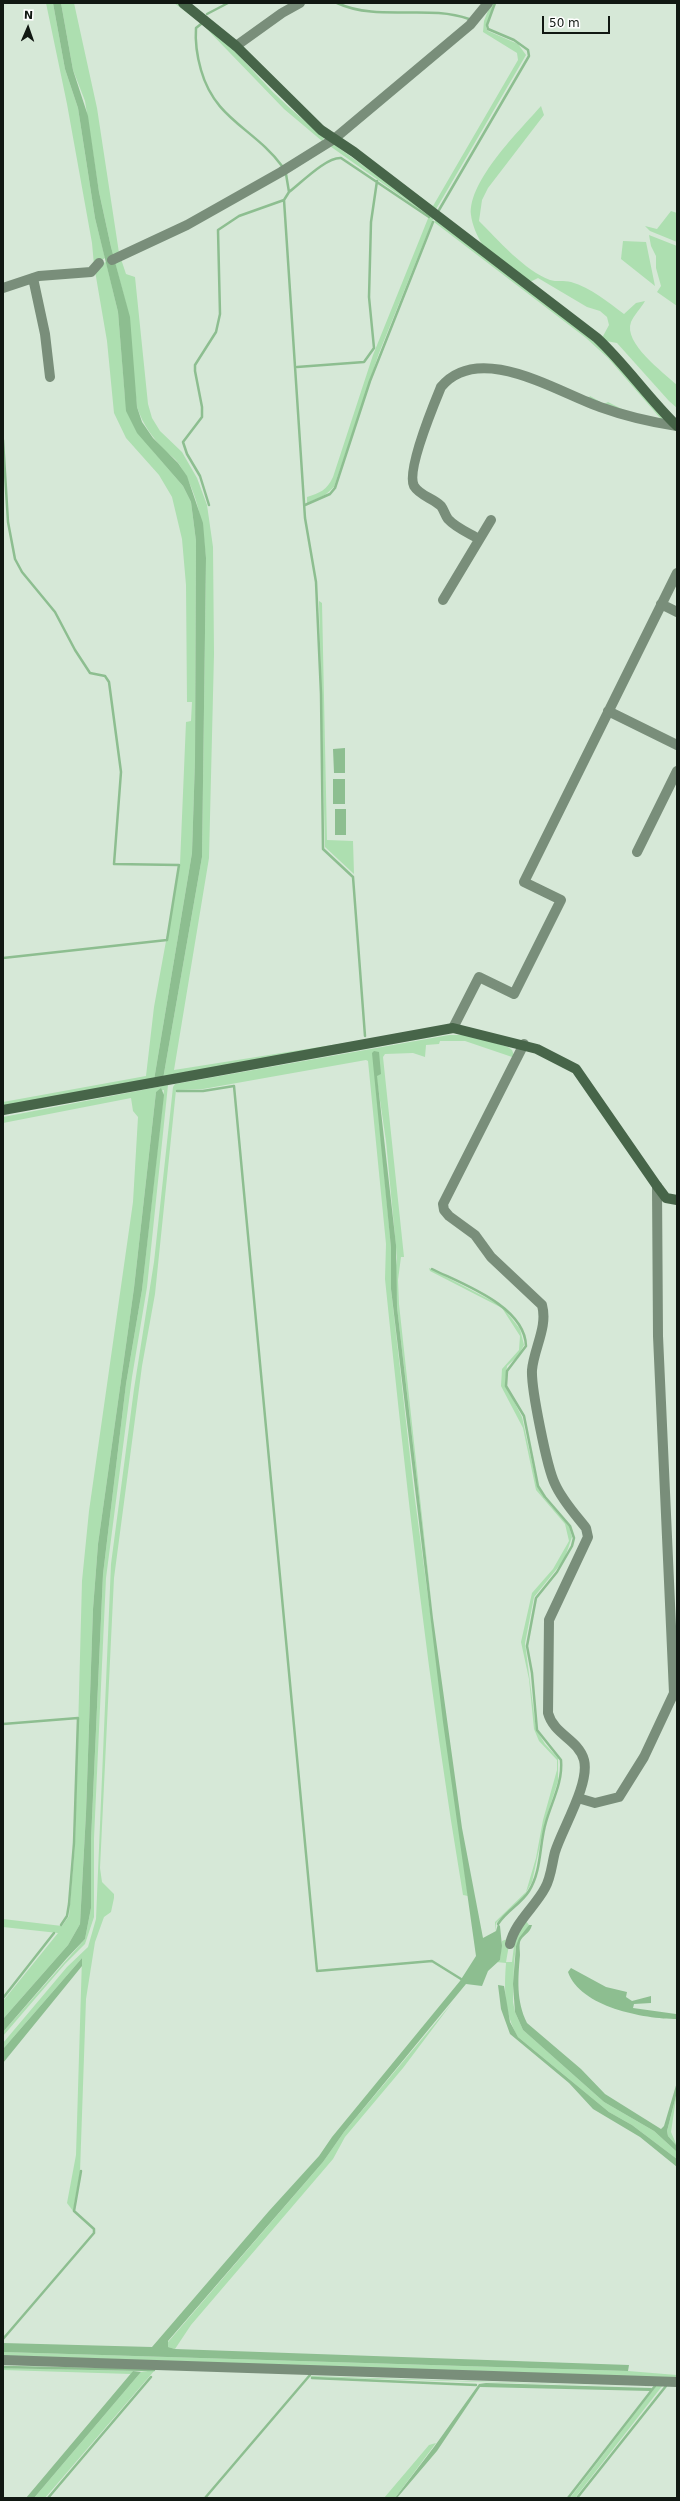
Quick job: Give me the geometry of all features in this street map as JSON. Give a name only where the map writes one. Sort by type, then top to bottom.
[{"type":"street","points":[[183,3],[236,46],[297,108],[334,138],[597,338],[618,358],[652,401],[677,426]]},
{"type":"street","points":[[236,46],[282,13],[300,3]]},
{"type":"street","points":[[112,260],[187,225],[281,172],[334,138],[470,24],[488,3]]},
{"type":"street","points":[[3,288],[33,278],[91,272],[99,262]]},
{"type":"street","points":[[33,278],[46,334],[50,377]]},
{"type":"street","points":[[479,539],[454,524],[447,518],[442,507],[419,492],[413,484],[413,473],[418,450],[441,387],[447,379],[470,370],[510,372],[528,376],[613,411],[642,420],[677,426]]},
{"type":"street","points":[[443,600],[491,520]]},
{"type":"street","points":[[453,1028],[479,977],[514,994],[561,900],[524,882],[677,572]]},
{"type":"street","points":[[661,604],[677,612]]},
{"type":"street","points":[[608,711],[677,745]]},
{"type":"street","points":[[637,852],[677,771]]},
{"type":"street","points":[[3,1110],[453,1028],[537,1048],[576,1069],[666,1198],[677,1200]]},
{"type":"street","points":[[510,1944],[513,1933],[547,1885],[555,1851],[578,1798],[585,1771],[581,1752],[574,1743],[551,1723],[548,1713],[548,1630],[554,1609],[588,1537],[586,1528],[554,1482],[536,1401],[532,1369],[544,1313],[542,1305],[491,1257],[475,1235],[449,1216],[444,1210],[444,1204],[524,1044]]},
{"type":"street","points":[[578,1798],[595,1803],[619,1797],[644,1757],[674,1693],[658,1336],[657,1186]]},
{"type":"street","points":[[3,2360],[677,2382]]},
{"type":"shaded area","points":[[46,3],[53,3],[65,69],[78,108],[95,218],[105,258],[94,265],[92,243],[67,104]]},
{"type":"shaded area","points":[[53,3],[61,3],[73,70],[88,116],[99,192],[111,247],[130,317],[137,407],[142,422],[153,438],[178,463],[187,476],[203,523],[206,558],[202,857],[163,1079],[154,1080],[192,853],[195,760],[196,541],[191,502],[183,486],[137,433],[126,411],[118,312],[95,218],[78,108],[65,69]]},
{"type":"shaded area","points":[[61,3],[74,3],[97,108],[119,253],[126,274],[135,277],[148,404],[152,418],[160,431],[182,452],[197,478],[207,505],[213,547],[214,654],[209,858],[174,1070],[370,1039],[163,1079],[202,857],[206,558],[201,521],[191,486],[178,462],[165,451],[149,431],[142,420],[137,407],[126,304],[111,247],[99,192],[85,101],[73,70]]},
{"type":"shaded area","points":[[174,3],[183,6],[211,28],[242,58],[282,101],[325,137],[322,141],[284,109],[202,24]]},
{"type":"shaded area","points":[[491,3],[494,3],[486,28],[488,31],[518,44],[526,55],[435,211],[359,152],[433,206],[518,60],[517,53],[483,32],[484,21]]},
{"type":"shaded area","points":[[541,106],[544,115],[488,188],[482,200],[479,221],[521,262],[541,276],[552,281],[571,282],[585,288],[624,314],[636,303],[645,301],[632,319],[630,330],[638,348],[654,365],[677,385],[677,408],[617,343],[606,341],[602,338],[609,325],[607,317],[600,311],[587,307],[538,278],[530,282],[486,248],[482,244],[477,234],[471,215],[472,202],[478,187],[486,172],[497,157]]},
{"type":"shaded area","points":[[332,143],[434,217],[379,353],[334,487],[325,495],[307,503],[307,497],[323,490],[333,477],[373,355],[429,216],[327,144]]},
{"type":"shaded area","points":[[671,211],[677,213],[677,242],[650,231],[645,226],[657,229]]},
{"type":"shaded area","points":[[436,220],[605,350],[665,420],[659,422],[639,418],[615,410],[589,398],[590,396],[604,404],[608,402],[641,416],[661,419],[608,358],[586,338],[434,222]]},
{"type":"shaded area","points":[[649,235],[677,246],[677,306],[657,292],[661,286],[656,268],[656,256],[651,246]]},
{"type":"shaded area","points":[[623,241],[646,242],[655,286],[621,259]]},
{"type":"shaded area","points":[[106,262],[118,312],[125,397],[152,450],[183,486],[191,502],[196,541],[195,760],[192,853],[154,1080],[3,1108],[3,1102],[146,1076],[154,1007],[180,864],[186,722],[191,721],[192,702],[187,702],[186,585],[182,539],[172,497],[159,475],[126,438],[114,413],[107,341],[95,271],[100,264]]},
{"type":"shaded area","points":[[319,601],[322,603],[327,840],[353,841],[354,874],[325,847]]},
{"type":"shaded area","points":[[345,748],[345,773],[334,773],[333,749]]},
{"type":"shaded area","points":[[333,779],[345,779],[345,804],[333,804]]},
{"type":"shaded area","points":[[335,809],[346,809],[346,835],[335,835]]},
{"type":"shaded area","points":[[449,1035],[469,1035],[508,1047],[512,1050],[515,1058],[465,1041],[440,1041],[439,1044],[426,1045],[425,1057],[413,1053],[385,1054],[383,1057],[404,1257],[401,1257],[398,1280],[399,1304],[433,1618],[397,1307],[395,1274],[397,1258],[386,1141],[373,1053],[391,1248],[391,1289],[414,1492],[468,1896],[463,1895],[439,1742],[419,1588],[385,1279],[386,1244],[368,1061],[366,1060],[203,1089],[176,1090],[155,1294],[142,1366],[114,1578],[100,1868],[102,1882],[114,1894],[114,1898],[111,1912],[104,1917],[95,1942],[86,1999],[80,2172],[73,2211],[67,2203],[76,2155],[82,1958],[3,2049],[3,2043],[67,1967],[88,1947],[96,1919],[111,1564],[134,1389],[154,1262],[173,1087],[175,1084]]},
{"type":"shaded area","points":[[374,1051],[379,1052],[381,1074],[377,1076],[396,1245],[397,1307],[433,1618],[462,1828],[483,1938],[496,1931],[498,1924],[500,1926],[502,1946],[500,1960],[488,1971],[482,1986],[466,1984],[344,2132],[323,2162],[168,2341],[168,2347],[175,2349],[629,2365],[628,2371],[3,2352],[3,2343],[152,2347],[269,2211],[319,2156],[332,2137],[460,1981],[476,1956],[443,1722],[391,1289],[391,1248],[372,1053]]},
{"type":"shaded area","points":[[168,1085],[147,1287],[132,1377],[106,1578],[94,1838],[94,1917],[85,1944],[65,1964],[3,2036],[3,2032],[85,1939],[91,1908],[91,1840],[103,1574],[126,1384],[142,1290],[164,1090],[156,1092],[134,1288],[98,1544],[93,1609],[86,1813],[80,1924],[68,1945],[3,2019],[3,2001],[58,1933],[3,1927],[3,1919],[62,1926],[69,1916],[75,1844],[82,1581],[89,1511],[133,1202],[138,1117],[133,1111],[131,1098],[3,1123],[3,1117]]},
{"type":"shaded area","points":[[161,1088],[164,1095],[142,1290],[126,1384],[103,1574],[91,1840],[91,1908],[85,1939],[3,2032],[3,2019],[68,1945],[80,1924],[86,1813],[93,1609],[98,1544],[134,1288],[156,1092]]},
{"type":"shaded area","points":[[429,1268],[502,1306],[520,1329],[524,1345],[518,1356],[507,1366],[505,1384],[522,1417],[537,1485],[545,1499],[569,1526],[572,1537],[564,1560],[534,1597],[525,1643],[536,1729],[545,1744],[558,1758],[558,1781],[545,1822],[532,1882],[523,1898],[496,1923],[495,1932],[495,1922],[526,1892],[536,1858],[543,1820],[557,1770],[557,1760],[539,1741],[534,1729],[529,1679],[521,1642],[532,1593],[553,1569],[569,1541],[565,1524],[536,1490],[523,1428],[501,1386],[502,1369],[519,1350],[520,1336],[502,1308],[430,1271]]},
{"type":"shaded area","points":[[526,1921],[529,1925],[516,1946],[514,1962],[513,2002],[515,2012],[523,2030],[604,2102],[654,2131],[677,2152],[677,2159],[632,2125],[609,2112],[518,2037],[510,2019],[506,2001],[506,1963],[496,1962],[500,1960],[502,1941],[507,1939],[509,1945],[506,1962],[512,1962],[515,1938]]},
{"type":"shaded area","points":[[529,1925],[532,1925],[531,1928],[520,1942],[518,1981],[519,1998],[523,2015],[527,2023],[581,2069],[605,2094],[661,2129],[664,2126],[677,2082],[677,2092],[667,2131],[668,2136],[677,2146],[677,2152],[654,2131],[604,2102],[523,2030],[515,2012],[513,1984],[516,1946],[519,1938]]},
{"type":"shaded area","points":[[82,1958],[82,1966],[3,2063],[3,2049]]},
{"type":"shaded area","points":[[571,1968],[606,1987],[627,1992],[626,1997],[632,2001],[651,1996],[651,2003],[634,2004],[633,2008],[676,2014],[677,2019],[648,2017],[615,2009],[599,2002],[585,1994],[575,1984],[568,1972]]},
{"type":"shaded area","points":[[498,1985],[504,1986],[510,2022],[518,2037],[609,2112],[632,2125],[677,2159],[677,2167],[640,2137],[593,2109],[569,2083],[510,2034],[501,2009]]},
{"type":"shaded area","points":[[452,2003],[403,2068],[345,2137],[333,2159],[191,2325],[175,2349],[168,2347],[168,2342],[323,2162],[344,2132]]},
{"type":"shaded area","points":[[677,2092],[671,2132],[677,2146],[668,2136],[667,2131]]},
{"type":"shaded area","points":[[3,2352],[628,2371],[677,2375],[677,2381],[3,2359]]},
{"type":"shaded area","points":[[3,2363],[310,2371],[677,2385],[663,2385],[575,2498],[570,2498],[657,2385],[154,2368],[154,2371],[45,2498],[34,2498],[141,2372],[148,2371],[148,2368],[3,2365]]},
{"type":"shaded area","points":[[3,2368],[133,2371],[131,2374],[3,2370]]},
{"type":"shaded area","points":[[133,2371],[141,2372],[34,2498],[26,2498]]},
{"type":"shaded area","points":[[311,2376],[653,2387],[310,2377]]},
{"type":"shaded area","points":[[479,2384],[652,2388],[651,2391],[480,2387],[437,2451],[397,2498],[395,2498]]},
{"type":"shaded area","points":[[436,2443],[395,2498],[384,2498],[429,2445]]},
{"type":"waterway","points":[[207,14],[228,3]]},
{"type":"waterway","points":[[337,3],[353,9],[369,11],[437,13],[469,19]]},
{"type":"waterway","points":[[439,210],[529,56],[528,50],[514,40],[488,29],[487,25],[495,3]]},
{"type":"waterway","points":[[201,24],[196,28],[196,44],[201,70],[207,87],[225,112],[260,142],[282,166]]},
{"type":"waterway","points":[[289,192],[321,166],[335,159],[341,158],[429,217]]},
{"type":"waterway","points":[[286,174],[289,192],[284,200],[305,518],[316,582],[321,694],[323,849],[353,877],[365,1036]]},
{"type":"waterway","points":[[297,367],[364,362],[374,348],[369,297],[371,222],[377,181]]},
{"type":"waterway","points":[[209,505],[200,476],[187,454],[183,442],[202,417],[202,407],[195,365],[216,332],[220,314],[218,230],[239,216],[284,200]]},
{"type":"waterway","points":[[305,505],[330,494],[335,488],[370,381],[433,222]]},
{"type":"waterway","points":[[3,440],[8,522],[15,559],[22,572],[55,612],[75,650],[90,673],[105,676],[109,682],[121,772],[114,864],[179,865],[167,940],[3,958]]},
{"type":"waterway","points":[[177,1091],[203,1091],[234,1086],[317,1971],[432,1961],[461,1979]]},
{"type":"waterway","points":[[432,1269],[475,1289],[490,1298],[504,1308],[515,1319],[523,1332],[526,1346],[507,1371],[506,1386],[524,1416],[538,1486],[545,1497],[570,1526],[574,1538],[572,1546],[557,1572],[536,1598],[527,1646],[532,1673],[537,1730],[561,1760],[560,1776],[546,1822],[538,1866],[533,1883],[526,1896],[505,1915],[498,1924]]},
{"type":"waterway","points":[[3,1724],[78,1718],[74,1843],[69,1904],[67,1916],[61,1925]]},
{"type":"waterway","points":[[3,1998],[54,1933]]},
{"type":"waterway","points":[[3,2339],[94,2233],[94,2229],[74,2211],[81,2171]]},
{"type":"waterway","points":[[3,2367],[154,2370]]},
{"type":"waterway","points":[[205,2498],[310,2375]]},
{"type":"waterway","points":[[48,2498],[151,2377]]},
{"type":"waterway","points":[[312,2378],[476,2385]]},
{"type":"waterway","points":[[568,2498],[655,2386]]},
{"type":"waterway","points":[[577,2498],[666,2386]]}]
